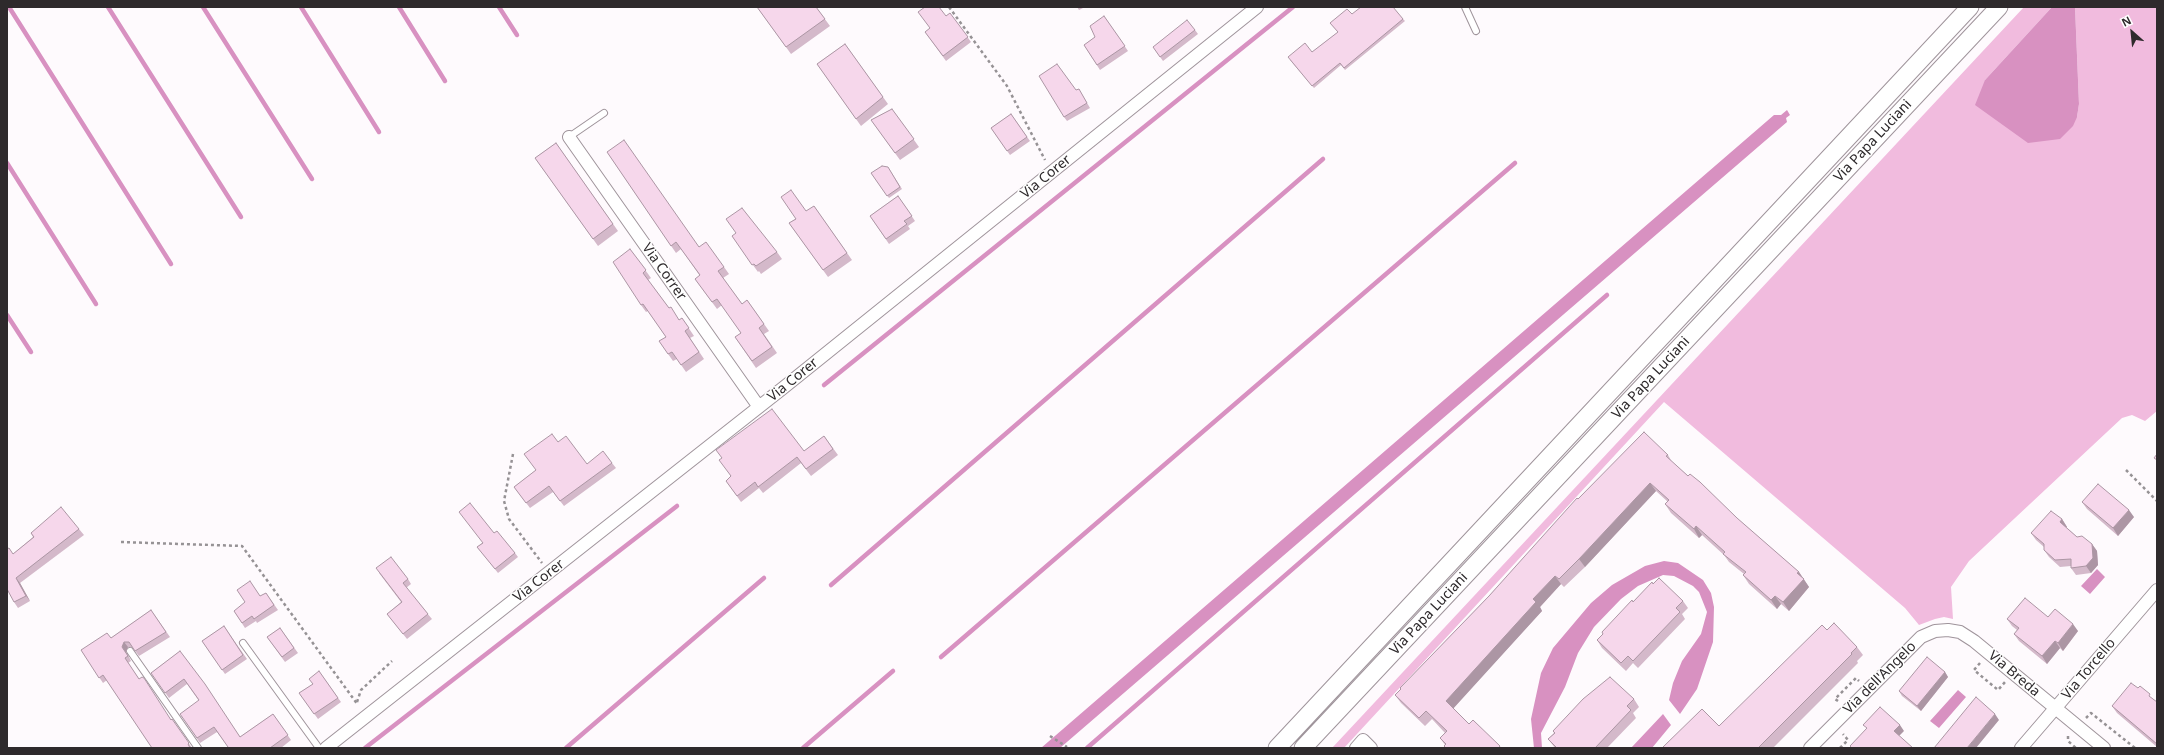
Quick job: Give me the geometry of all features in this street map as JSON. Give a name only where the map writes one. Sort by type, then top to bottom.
[{"type":"main road","name":"Via Papa Luciani","points":[[1277,748],[1970,7]]},
{"type":"main road","name":"Via Papa Luciani","points":[[1303,748],[1999,7]]},
{"type":"street","name":"Via Corer","points":[[326,748],[759,407],[1258,7]]},
{"type":"street","name":"Via Correr","points":[[569,137],[759,407]]},
{"type":"street","name":"Via Torcello","points":[[2021,748],[2157,590]]},
{"type":"street","name":"Via dell'Angelo","points":[[1810,748],[1921,637],[1942,630],[1960,632]]},
{"type":"street","name":"Via Breda","points":[[1960,632],[1974,641],[2104,748]]},
{"type":"street","points":[[1356,748],[1363,740],[1371,748]]},
{"type":"lane","points":[[1465,7],[1476,31]]},
{"type":"lane","points":[[569,137],[604,113]]},
{"type":"lane","points":[[243,643],[319,748]]},
{"type":"lane","points":[[130,651],[198,748]]},
{"type":"path","points":[[949,7],[1007,86],[1051,173]]},
{"type":"path","points":[[513,454],[504,501],[509,519],[550,572]]},
{"type":"path","points":[[2126,470],[2157,501]]},
{"type":"path","points":[[122,542],[242,546],[367,716]]},
{"type":"path","points":[[357,703],[361,690],[392,661]]},
{"type":"path","points":[[2082,717],[2085,718],[2090,713],[2135,748]]},
{"type":"path","points":[[1840,748],[1848,740],[1840,732],[1843,729]]},
{"type":"path","points":[[1050,736],[1067,748]]},
{"type":"shaded area","points":[[2024,7],[2052,7],[1985,80],[2077,117],[2079,104],[2075,7],[2157,7],[2157,411],[2145,421],[2132,415],[2122,418],[1969,561],[1951,587],[1953,619],[1944,617],[1919,625],[1905,608],[1664,402],[1344,748],[1332,748]]},
{"type":"shaded area","points":[[2052,7],[2075,7],[2079,104],[2077,117],[2073,126],[2060,139],[2028,143],[1975,105],[1985,80]]},
{"type":"shaded area","points":[[1787,110],[1790,115],[1786,118],[1787,122],[1060,748],[1041,748],[1774,115],[1781,115]]},
{"type":"shaded area","points":[[1664,561],[1678,563],[1703,580],[1711,593],[1714,607],[1713,642],[1697,689],[1680,714],[1669,700],[1673,683],[1682,661],[1701,634],[1707,612],[1699,592],[1693,586],[1674,576],[1663,575],[1638,586],[1621,599],[1594,627],[1578,653],[1565,687],[1541,733],[1542,748],[1534,748],[1531,719],[1541,673],[1553,648],[1591,603],[1612,585],[1645,566]]},
{"type":"shaded area","points":[[2097,569],[2105,577],[2090,594],[2081,586]]},
{"type":"shaded area","points":[[1958,690],[1966,697],[1939,728],[1930,721]]},
{"type":"shaded area","points":[[1663,714],[1671,725],[1652,748],[1631,748]]},
{"type":"building","points":[[757,7],[816,7],[825,19],[786,47]]},
{"type":"building","points":[[925,7],[939,7],[946,16],[950,13],[968,37],[943,56],[925,32],[930,28],[918,12]]},
{"type":"building","points":[[1361,7],[1393,7],[1403,19],[1344,68],[1340,63],[1312,86],[1288,57],[1305,43],[1312,52],[1338,32],[1330,23],[1347,9],[1352,14]]},
{"type":"building","points":[[1104,16],[1125,46],[1097,65],[1084,45],[1095,37],[1090,26]]},
{"type":"building","points":[[1187,20],[1195,30],[1160,57],[1153,47]]},
{"type":"building","points":[[845,44],[883,97],[856,119],[817,64]]},
{"type":"building","points":[[1057,64],[1076,90],[1079,89],[1087,103],[1064,117],[1039,76]]},
{"type":"building","points":[[892,109],[914,139],[895,153],[871,120]]},
{"type":"building","points":[[1011,114],[1027,137],[1007,151],[991,128]]},
{"type":"building","points":[[624,140],[699,247],[706,242],[724,267],[718,271],[742,304],[747,300],[764,324],[759,328],[772,347],[752,361],[735,337],[741,333],[717,299],[712,302],[695,279],[700,275],[676,242],[671,246],[607,152]]},
{"type":"building","points":[[556,143],[613,224],[593,239],[535,158]]},
{"type":"building","points":[[882,166],[888,167],[900,187],[887,196],[871,173]]},
{"type":"building","points":[[791,190],[806,211],[814,206],[847,253],[823,270],[789,223],[796,219],[781,197]]},
{"type":"building","points":[[898,196],[912,216],[904,221],[907,224],[886,239],[870,216]]},
{"type":"building","points":[[742,208],[777,252],[756,266],[754,264],[752,265],[732,236],[736,233],[726,219]]},
{"type":"building","points":[[630,249],[646,270],[643,273],[669,308],[671,307],[679,320],[682,318],[689,328],[685,331],[699,352],[681,365],[672,352],[668,354],[659,341],[666,337],[643,304],[641,305],[613,262]]},
{"type":"building","points":[[772,409],[804,451],[824,436],[833,449],[806,469],[797,457],[758,487],[755,482],[737,496],[726,481],[731,476],[719,460],[722,458],[716,450]]},
{"type":"building","points":[[1644,432],[1668,455],[1666,456],[1688,476],[1690,474],[1700,482],[1737,518],[1799,572],[1797,573],[1804,579],[1783,602],[1775,596],[1771,600],[1743,575],[1746,572],[1723,554],[1725,552],[1696,526],[1694,529],[1665,504],[1669,500],[1650,483],[1559,579],[1555,576],[1533,599],[1536,602],[1446,701],[1469,724],[1473,720],[1500,746],[1498,748],[1446,748],[1444,746],[1446,744],[1440,738],[1447,731],[1426,711],[1419,718],[1395,695],[1489,596],[1577,498],[1578,499]]},
{"type":"building","points":[[552,434],[558,442],[566,436],[587,464],[603,451],[612,463],[560,501],[549,486],[526,503],[514,487],[536,470],[524,454]]},
{"type":"building","points":[[2098,484],[2129,510],[2113,528],[2082,502]]},
{"type":"building","points":[[470,503],[494,533],[497,531],[515,553],[495,569],[477,547],[483,543],[459,512]]},
{"type":"building","points":[[61,507],[79,529],[16,578],[26,596],[14,602],[7,589],[7,549],[9,548],[13,554],[34,537],[31,533]]},
{"type":"building","points":[[2051,511],[2062,519],[2060,522],[2077,537],[2082,536],[2092,544],[2093,558],[2086,566],[2071,568],[2071,559],[2055,560],[2044,550],[2044,544],[2031,533]]},
{"type":"building","points":[[391,557],[408,579],[403,583],[428,614],[403,634],[387,614],[402,602],[376,568]]},
{"type":"building","points":[[1659,578],[1683,601],[1676,608],[1680,612],[1633,661],[1628,656],[1621,663],[1597,640],[1603,634],[1602,632],[1632,600],[1633,602],[1652,582],[1653,584]]},
{"type":"building","points":[[250,581],[260,596],[266,593],[274,605],[254,619],[252,616],[242,623],[234,611],[245,602],[237,590]]},
{"type":"building","points":[[2025,598],[2048,617],[2055,609],[2073,624],[2058,643],[2055,641],[2042,656],[2014,634],[2019,628],[2007,619]]},
{"type":"building","points":[[151,610],[166,632],[135,651],[129,642],[124,642],[122,647],[128,656],[125,658],[139,679],[142,677],[144,678],[171,720],[172,719],[189,743],[190,748],[152,748],[103,675],[99,678],[81,650],[107,633],[111,638]]},
{"type":"building","points":[[1834,623],[1857,647],[1851,653],[1852,654],[1758,748],[1662,748],[1702,709],[1719,726],[1822,625],[1827,630]]},
{"type":"building","points":[[224,626],[243,655],[222,670],[202,641]]},
{"type":"building","points":[[280,628],[294,648],[282,657],[267,637]]},
{"type":"building","points":[[180,651],[205,684],[240,737],[273,714],[288,735],[270,748],[226,748],[228,747],[214,727],[197,738],[180,714],[199,700],[184,679],[165,693],[151,673]]},
{"type":"building","points":[[1927,657],[1945,672],[1917,706],[1899,691]]},
{"type":"building","points":[[319,671],[338,698],[314,714],[299,693],[313,684],[309,679]]},
{"type":"building","points":[[1610,677],[1634,699],[1627,706],[1631,710],[1595,748],[1557,748],[1548,739],[1555,733],[1553,731],[1583,699]]},
{"type":"building","points":[[2131,683],[2138,688],[2140,686],[2157,702],[2157,744],[2112,706]]},
{"type":"building","points":[[1976,697],[1995,714],[1967,748],[1934,748]]},
{"type":"building","points":[[1880,707],[1900,725],[1894,731],[1913,748],[1852,748],[1850,746],[1867,728],[1863,725]]},
{"type":"waterway","points":[[9,7],[171,264]]},
{"type":"waterway","points":[[108,7],[241,217]]},
{"type":"waterway","points":[[203,7],[312,179]]},
{"type":"waterway","points":[[301,7],[379,132]]},
{"type":"waterway","points":[[399,7],[445,81]]},
{"type":"waterway","points":[[499,7],[517,35]]},
{"type":"waterway","points":[[824,385],[1293,7]]},
{"type":"waterway","points":[[831,585],[1323,159]]},
{"type":"waterway","points":[[7,163],[96,304]]},
{"type":"waterway","points":[[941,657],[1515,163]]},
{"type":"waterway","points":[[1087,748],[1607,295]]},
{"type":"waterway","points":[[7,315],[31,352]]},
{"type":"waterway","points":[[365,748],[677,506]]},
{"type":"waterway","points":[[566,748],[764,578]]},
{"type":"waterway","points":[[803,748],[893,671]]}]
